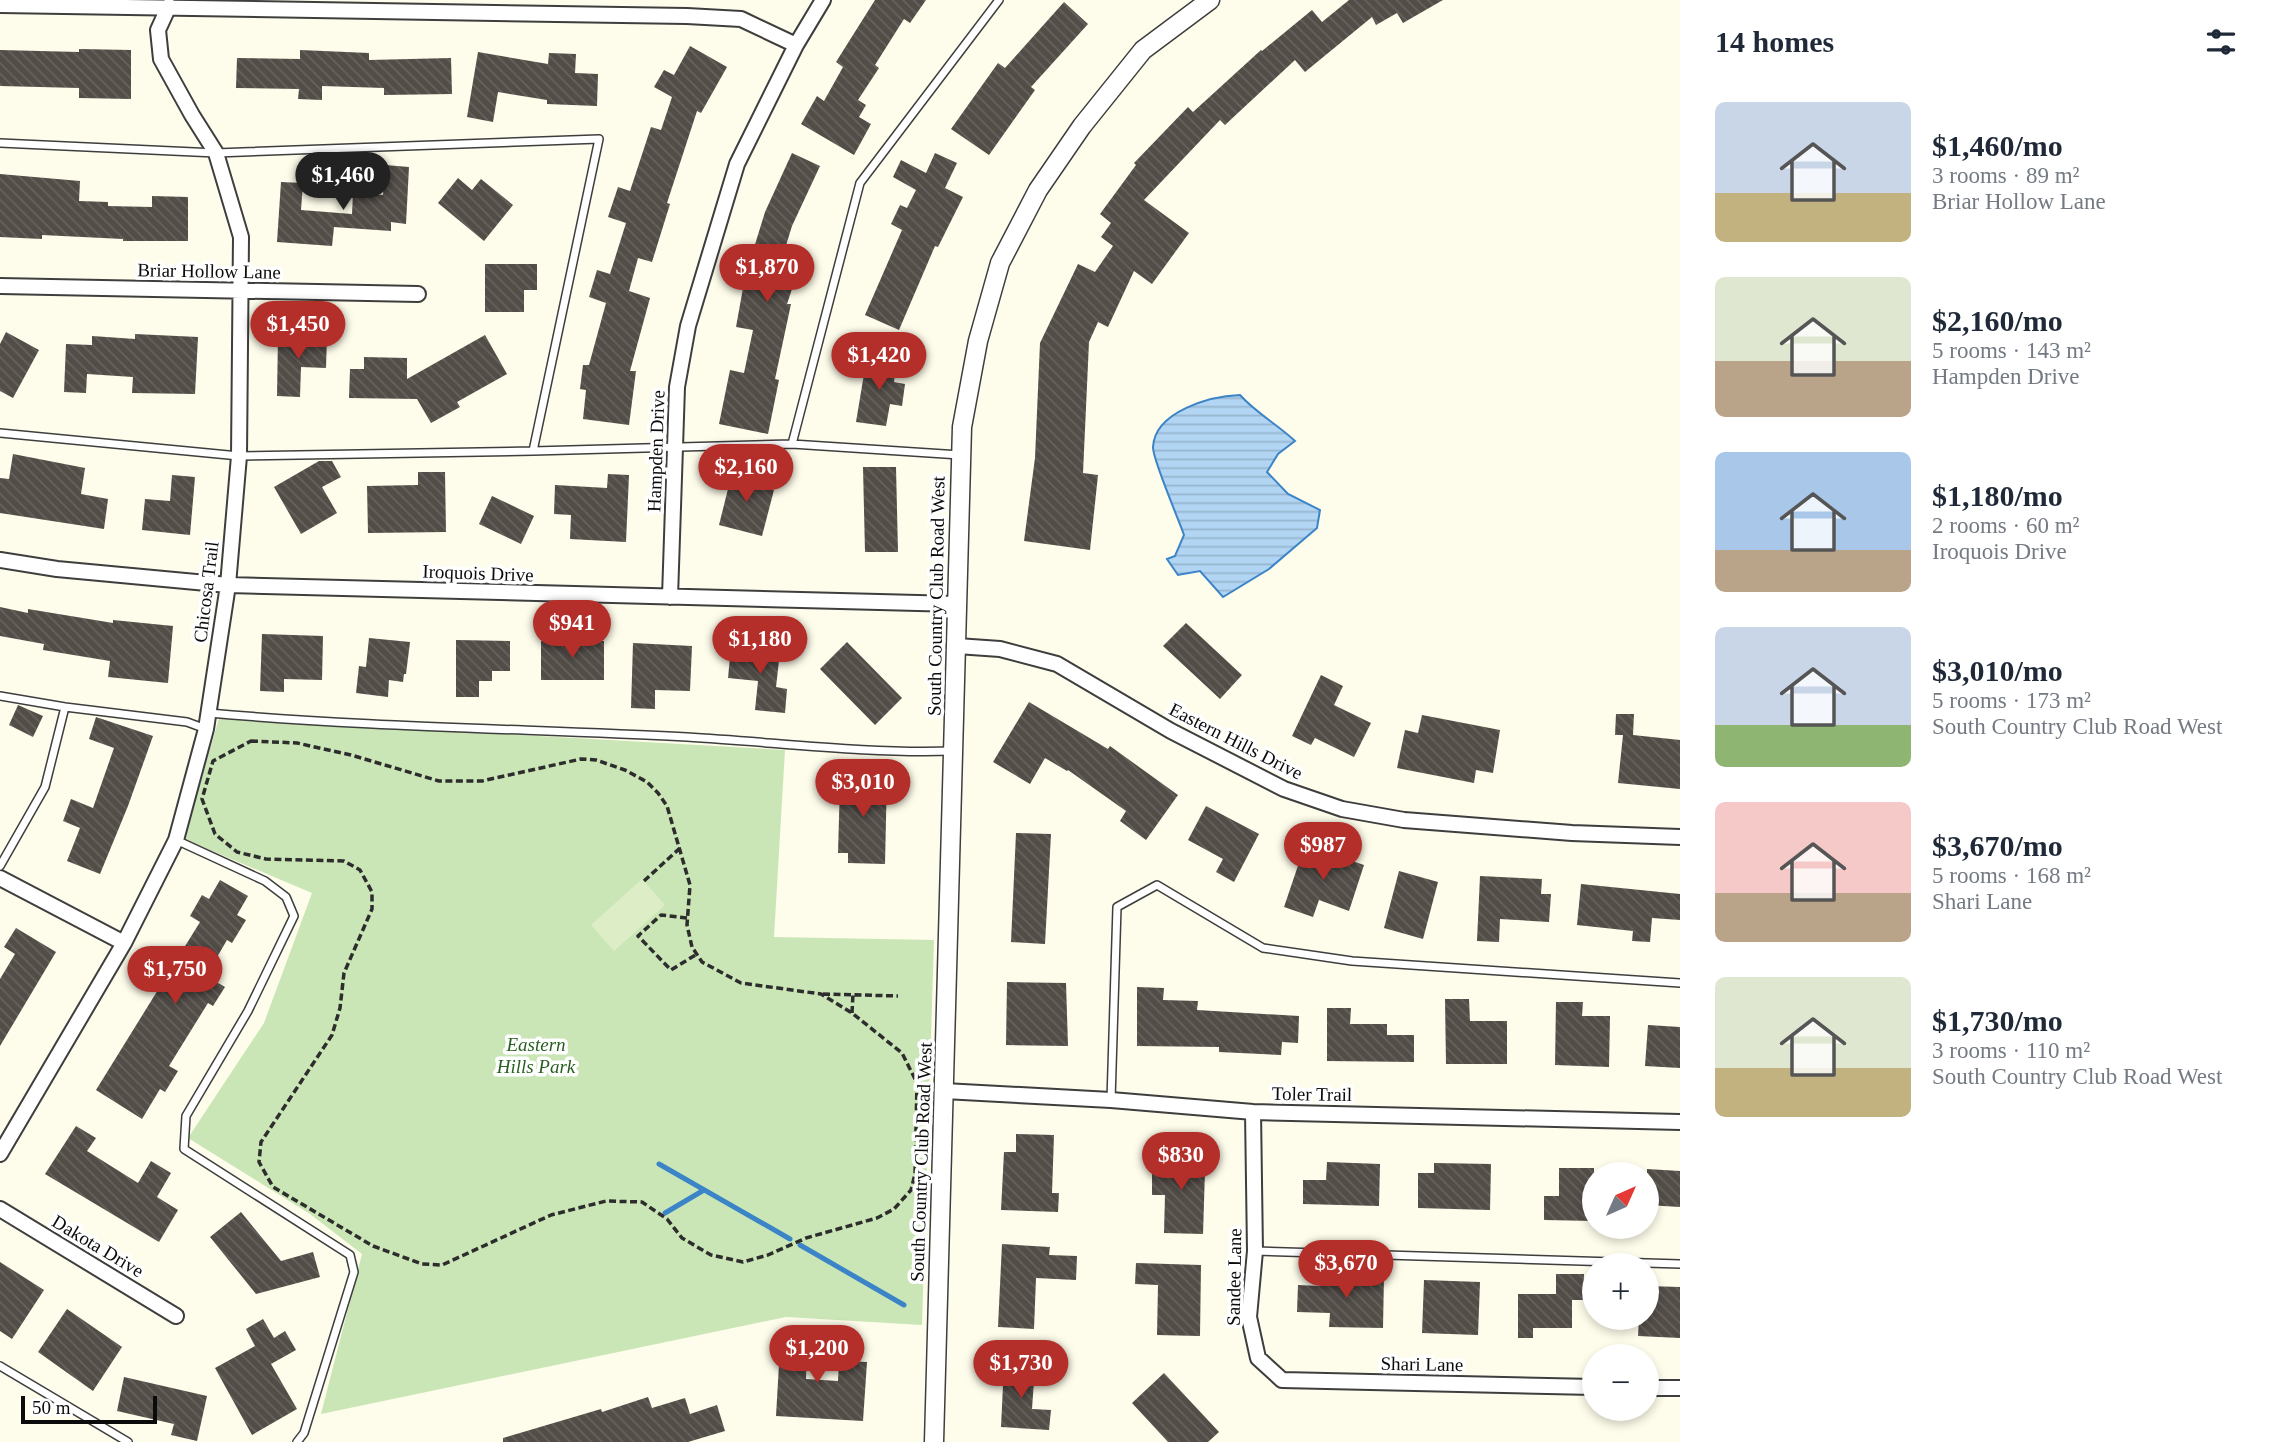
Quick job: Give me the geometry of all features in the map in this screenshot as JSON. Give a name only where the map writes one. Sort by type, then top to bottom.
[{"type":"street","name":"Hampden Drive","points":[[670,597],[677,387],[692,313],[737,164],[796,45],[823,0]]},
{"type":"street","name":"South Country Club Road West","points":[[934,1442],[962,427],[978,341],[1000,263],[1038,190],[1082,126],[1143,50],[1209,0]]},
{"type":"street","points":[[0,5],[128,3],[673,15],[741,19],[796,45]]},
{"type":"street","name":"Chicosa Trail","points":[[0,1154],[124,943],[176,840],[206,729],[228,585],[239,456],[241,237],[216,153],[161,59],[158,30],[169,6]]},
{"type":"street","name":"Briar Hollow Lane","points":[[0,286],[418,294]]},
{"type":"street","name":"Iroquois Drive","points":[[0,560],[57,569],[228,585],[957,604]]},
{"type":"street","name":"Eastern Hills Drive","points":[[957,646],[1000,649],[1058,664],[1171,731],[1284,789],[1342,809],[1404,820],[1572,833],[1680,837]]},
{"type":"street","points":[[0,878],[124,943]]},
{"type":"street","name":"Toler Trail","points":[[944,1091],[1111,1100],[1253,1112],[1680,1122]]},
{"type":"street","name":"Sandee Lane","points":[[1253,1112],[1255,1251],[1249,1317],[1258,1358]]},
{"type":"street","name":"Dakota Drive","points":[[0,1209],[176,1316]]},
{"type":"street","name":"Shari Lane","points":[[1258,1358],[1282,1380],[1582,1387]]},
{"type":"street","points":[[1659,1388],[1680,1388]]},
{"type":"lane","points":[[792,444],[860,183],[999,0]]},
{"type":"lane","points":[[0,143],[216,153],[599,139],[533,452]]},
{"type":"lane","points":[[0,433],[239,456],[533,452],[792,444],[961,454]]},
{"type":"lane","points":[[0,696],[187,722],[206,729]]},
{"type":"lane","points":[[0,866],[45,787],[65,707]]},
{"type":"lane","points":[[208,713],[420,726],[686,737],[823,748],[953,751]]},
{"type":"lane","points":[[176,840],[265,881],[286,897],[294,916],[248,1011],[186,1116],[184,1149],[350,1255],[354,1272],[304,1433],[297,1442]]},
{"type":"lane","points":[[1111,1100],[1117,906],[1157,885],[1263,948],[1352,961],[1680,983]]},
{"type":"lane","points":[[1255,1251],[1680,1264]]},
{"type":"lane","points":[[0,1366],[128,1442]]},
{"type":"path","points":[[821,994],[852,1013],[902,1053],[917,1083],[915,1174],[911,1190],[894,1209],[877,1218],[806,1238],[768,1255],[743,1262],[711,1255],[682,1238],[667,1219],[642,1202],[606,1201],[551,1215],[442,1265],[422,1264],[373,1246],[273,1187],[259,1162],[261,1142],[332,1035],[340,1008],[344,973],[372,909],[372,892],[360,870],[344,862],[266,859],[237,852],[215,834],[202,799],[213,761],[251,741],[297,743],[351,755],[439,781],[482,780],[580,760],[596,761],[625,770],[647,782],[667,806],[690,885],[687,918],[692,947],[702,962],[741,983],[821,994],[898,996]]},
{"type":"path","points":[[644,881],[680,848]]},
{"type":"path","points":[[687,918],[661,915],[638,936],[671,970],[697,954]]},
{"type":"path","points":[[852,1013],[853,994]]},
{"type":"green space","name":"Eastern Hills Park","points":[[219,718],[785,750],[774,937],[934,940],[922,1325],[786,1317],[321,1414],[362,1254],[310,1214],[188,1138],[264,1023],[312,893],[184,839]]},
{"type":"green space","points":[[642,879],[665,905],[614,951],[591,925]]},
{"type":"water","points":[[1240,395],[1295,441],[1278,454],[1267,472],[1288,494],[1320,510],[1317,528],[1269,569],[1223,597],[1200,571],[1178,575],[1167,559],[1175,556],[1184,535],[1153,447],[1156,434],[1174,415],[1200,402]]},
{"type":"building","points":[[875,0],[926,0],[910,23],[904,19],[875,65],[879,68],[858,100],[866,105],[859,117],[871,124],[854,155],[801,124],[817,96],[824,101],[843,67],[836,62]]},
{"type":"building","points":[[1349,0],[1443,0],[1403,23],[1397,13],[1376,25],[1372,17],[1305,72],[1295,60],[1225,125],[1220,120],[1144,200],[1189,233],[1152,284],[1134,271],[1108,327],[1098,322],[1089,342],[1083,473],[1098,475],[1090,550],[1024,541],[1035,458],[1040,343],[1078,264],[1095,272],[1113,246],[1101,237],[1111,223],[1100,214],[1136,165],[1134,163],[1188,107],[1193,112],[1261,50],[1312,10],[1322,22]]},
{"type":"building","points":[[1064,2],[1088,24],[1031,87],[1035,90],[989,155],[951,129],[998,63],[1005,68]]},
{"type":"building","points":[[690,46],[727,67],[701,113],[697,111],[667,203],[670,204],[652,262],[638,258],[629,291],[650,298],[630,371],[636,371],[629,425],[583,419],[586,390],[580,389],[583,365],[589,365],[606,303],[589,297],[597,270],[610,274],[626,223],[608,217],[618,187],[630,191],[651,127],[661,130],[672,97],[654,87],[664,70],[674,75]]},
{"type":"building","points":[[79,49],[131,50],[131,99],[79,98],[79,88],[0,86],[0,50],[79,52]]},
{"type":"building","points":[[300,50],[369,53],[369,60],[451,58],[452,94],[384,95],[384,88],[322,86],[322,100],[298,99],[299,89],[236,88],[237,58],[300,59]]},
{"type":"building","points":[[478,52],[548,64],[549,53],[576,54],[575,73],[598,74],[597,106],[547,104],[547,100],[498,92],[493,122],[467,117]]},
{"type":"building","points":[[792,153],[820,166],[792,226],[780,265],[798,271],[787,304],[791,304],[775,379],[779,380],[768,434],[719,424],[730,370],[744,373],[753,330],[736,327],[745,277],[765,212]]},
{"type":"building","points":[[935,153],[957,163],[945,188],[963,197],[938,247],[935,246],[899,330],[865,315],[902,230],[891,224],[900,205],[907,208],[916,190],[893,177],[901,160],[926,173]]},
{"type":"building","points":[[385,165],[409,167],[406,224],[391,222],[391,231],[334,227],[332,246],[277,242],[281,182],[303,183],[301,210],[352,214],[353,193],[383,195]]},
{"type":"building","points":[[0,174],[80,181],[79,201],[108,202],[108,206],[152,207],[152,196],[188,197],[188,241],[123,241],[42,235],[42,239],[0,237]]},
{"type":"building","points":[[458,178],[472,190],[481,179],[513,205],[484,241],[438,203]]},
{"type":"building","points":[[485,264],[537,264],[537,290],[524,290],[524,312],[485,312]]},
{"type":"building","points":[[6,332],[39,350],[13,398],[0,391],[0,344]]},
{"type":"building","points":[[135,334],[198,337],[195,394],[132,393],[133,377],[87,374],[86,393],[64,392],[66,344],[92,345],[92,336],[135,339]]},
{"type":"building","points":[[278,335],[327,336],[326,368],[301,367],[300,397],[277,396]]},
{"type":"building","points":[[485,335],[507,374],[457,402],[460,407],[431,423],[417,399],[349,398],[350,369],[364,369],[364,357],[407,358],[407,379]]},
{"type":"building","points":[[867,356],[897,361],[894,382],[905,384],[902,406],[890,404],[886,426],[856,422]]},
{"type":"building","points":[[13,454],[85,468],[81,494],[108,499],[104,529],[0,513],[0,478],[9,479]]},
{"type":"building","points":[[319,461],[332,461],[341,477],[322,487],[337,513],[301,534],[274,487]]},
{"type":"building","points":[[734,465],[751,470],[748,483],[774,490],[762,536],[719,525]]},
{"type":"building","points":[[863,467],[896,467],[898,552],[865,552]]},
{"type":"building","points":[[418,472],[445,472],[446,532],[368,533],[367,486],[418,485]]},
{"type":"building","points":[[608,474],[629,475],[626,542],[570,539],[571,515],[554,514],[555,485],[607,488]]},
{"type":"building","points":[[172,475],[195,477],[190,535],[142,530],[145,499],[170,501]]},
{"type":"building","points":[[492,496],[534,516],[521,544],[479,524]]},
{"type":"building","points":[[0,607],[113,623],[113,620],[173,626],[168,683],[108,677],[110,661],[43,650],[44,644],[0,636]]},
{"type":"building","points":[[1186,623],[1242,675],[1220,699],[1163,646]]},
{"type":"building","points":[[262,634],[323,636],[322,680],[284,679],[284,692],[260,691]]},
{"type":"building","points":[[369,638],[410,642],[403,682],[389,680],[388,697],[356,693],[359,666],[366,667]]},
{"type":"building","points":[[456,640],[510,641],[510,671],[492,671],[492,681],[479,681],[479,697],[456,697]]},
{"type":"building","points":[[541,641],[604,641],[604,680],[541,680]]},
{"type":"building","points":[[847,642],[902,698],[875,725],[820,669]]},
{"type":"building","points":[[633,643],[692,646],[690,691],[655,690],[655,709],[631,708]]},
{"type":"building","points":[[731,647],[780,652],[776,687],[787,689],[785,713],[755,710],[758,681],[728,678]]},
{"type":"building","points":[[1321,675],[1343,686],[1334,705],[1371,723],[1354,757],[1315,738],[1311,745],[1292,736]]},
{"type":"building","points":[[1029,702],[1108,749],[1110,746],[1178,795],[1146,840],[1120,821],[1126,811],[1068,770],[1045,758],[1030,784],[993,762]]},
{"type":"building","points":[[18,705],[43,716],[33,737],[9,725]]},
{"type":"building","points":[[1616,714],[1634,714],[1633,735],[1680,740],[1680,789],[1618,783],[1623,735],[1615,735]]},
{"type":"building","points":[[1422,715],[1500,730],[1493,773],[1476,770],[1474,783],[1397,768],[1405,730],[1418,733]]},
{"type":"building","points":[[96,717],[153,736],[100,874],[67,861],[80,828],[63,821],[71,799],[93,808],[114,748],[89,739]]},
{"type":"building","points":[[849,774],[887,775],[885,864],[848,863],[848,853],[838,853],[840,783],[849,783]]},
{"type":"building","points":[[1206,806],[1259,834],[1234,882],[1216,872],[1223,859],[1188,840]]},
{"type":"building","points":[[1016,833],[1051,834],[1045,944],[1011,942]]},
{"type":"building","points":[[1305,845],[1364,865],[1349,911],[1319,900],[1313,917],[1284,907]]},
{"type":"building","points":[[1399,871],[1438,882],[1423,939],[1384,928]]},
{"type":"building","points":[[1480,876],[1542,879],[1541,894],[1551,894],[1549,922],[1500,919],[1499,942],[1477,941]]},
{"type":"building","points":[[220,880],[248,896],[237,915],[246,920],[232,943],[227,940],[206,976],[225,987],[213,1006],[208,1003],[169,1066],[178,1071],[165,1092],[160,1089],[142,1119],[96,1090],[200,922],[190,916],[202,895],[209,899]]},
{"type":"building","points":[[1581,884],[1680,894],[1680,920],[1652,918],[1650,942],[1632,941],[1633,931],[1577,925]]},
{"type":"building","points":[[16,928],[56,952],[0,1046],[0,979],[15,954],[4,947]]},
{"type":"building","points":[[1007,982],[1066,983],[1068,1046],[1006,1045]]},
{"type":"building","points":[[1137,987],[1164,988],[1163,1000],[1198,1001],[1197,1010],[1299,1016],[1298,1043],[1282,1042],[1281,1055],[1219,1052],[1219,1047],[1137,1046]]},
{"type":"building","points":[[1445,999],[1469,999],[1470,1021],[1507,1021],[1507,1064],[1446,1064]]},
{"type":"building","points":[[1556,1002],[1583,1002],[1582,1016],[1610,1016],[1609,1067],[1555,1065]]},
{"type":"building","points":[[1327,1008],[1351,1008],[1350,1024],[1387,1024],[1387,1035],[1414,1035],[1414,1062],[1327,1061]]},
{"type":"building","points":[[1648,1025],[1680,1027],[1680,1068],[1645,1066]]},
{"type":"building","points":[[76,1126],[96,1138],[87,1151],[138,1183],[151,1161],[171,1173],[157,1197],[178,1210],[159,1242],[45,1174]]},
{"type":"building","points":[[1016,1134],[1054,1135],[1052,1193],[1059,1193],[1058,1212],[1001,1210],[1004,1152],[1016,1152]]},
{"type":"building","points":[[1164,1144],[1188,1144],[1187,1170],[1205,1171],[1203,1234],[1164,1233],[1165,1195],[1152,1195],[1152,1172],[1164,1173]]},
{"type":"building","points":[[1327,1162],[1380,1164],[1379,1206],[1303,1204],[1303,1180],[1326,1180]]},
{"type":"building","points":[[1434,1163],[1491,1164],[1490,1210],[1418,1208],[1418,1173],[1434,1173]]},
{"type":"building","points":[[1559,1168],[1582,1168],[1582,1221],[1544,1220],[1544,1196],[1559,1196]]},
{"type":"building","points":[[1659,1170],[1680,1171],[1680,1207],[1659,1206]]},
{"type":"building","points":[[241,1212],[281,1261],[313,1252],[320,1277],[256,1294],[210,1237]]},
{"type":"building","points":[[1002,1244],[1050,1247],[1049,1255],[1077,1256],[1076,1280],[1036,1278],[1034,1329],[998,1327]]},
{"type":"building","points":[[0,1262],[44,1290],[12,1339],[0,1331]]},
{"type":"building","points":[[1136,1263],[1201,1265],[1200,1336],[1157,1335],[1158,1285],[1135,1284]]},
{"type":"building","points":[[1321,1274],[1384,1276],[1383,1328],[1329,1327],[1330,1313],[1297,1312],[1298,1285],[1320,1286]]},
{"type":"building","points":[[1556,1274],[1582,1274],[1582,1300],[1572,1300],[1572,1328],[1533,1328],[1533,1338],[1518,1338],[1518,1294],[1556,1294]]},
{"type":"building","points":[[1424,1280],[1480,1282],[1478,1335],[1422,1333]]},
{"type":"building","points":[[1659,1286],[1680,1287],[1680,1338],[1638,1336],[1638,1330],[1659,1330]]},
{"type":"building","points":[[67,1309],[122,1347],[93,1391],[38,1352]]},
{"type":"building","points":[[263,1319],[274,1338],[285,1331],[296,1350],[271,1364],[297,1409],[252,1435],[215,1368],[255,1346],[246,1329]]},
{"type":"building","points":[[781,1330],[808,1331],[806,1379],[838,1381],[839,1361],[867,1362],[863,1421],[776,1416]]},
{"type":"building","points":[[1004,1364],[1035,1366],[1032,1409],[1051,1410],[1049,1430],[1001,1427]]},
{"type":"building","points":[[1164,1373],[1219,1432],[1208,1442],[1168,1442],[1132,1403]]},
{"type":"building","points":[[124,1377],[207,1396],[197,1441],[171,1435],[174,1424],[117,1411]]},
{"type":"building","points":[[648,1397],[652,1408],[685,1398],[690,1414],[717,1405],[725,1431],[688,1442],[503,1442],[503,1438]]},
{"type":"waterway","points":[[659,1164],[790,1239]]},
{"type":"waterway","points":[[665,1213],[704,1190]]},
{"type":"waterway","points":[[800,1245],[904,1305]]}]
